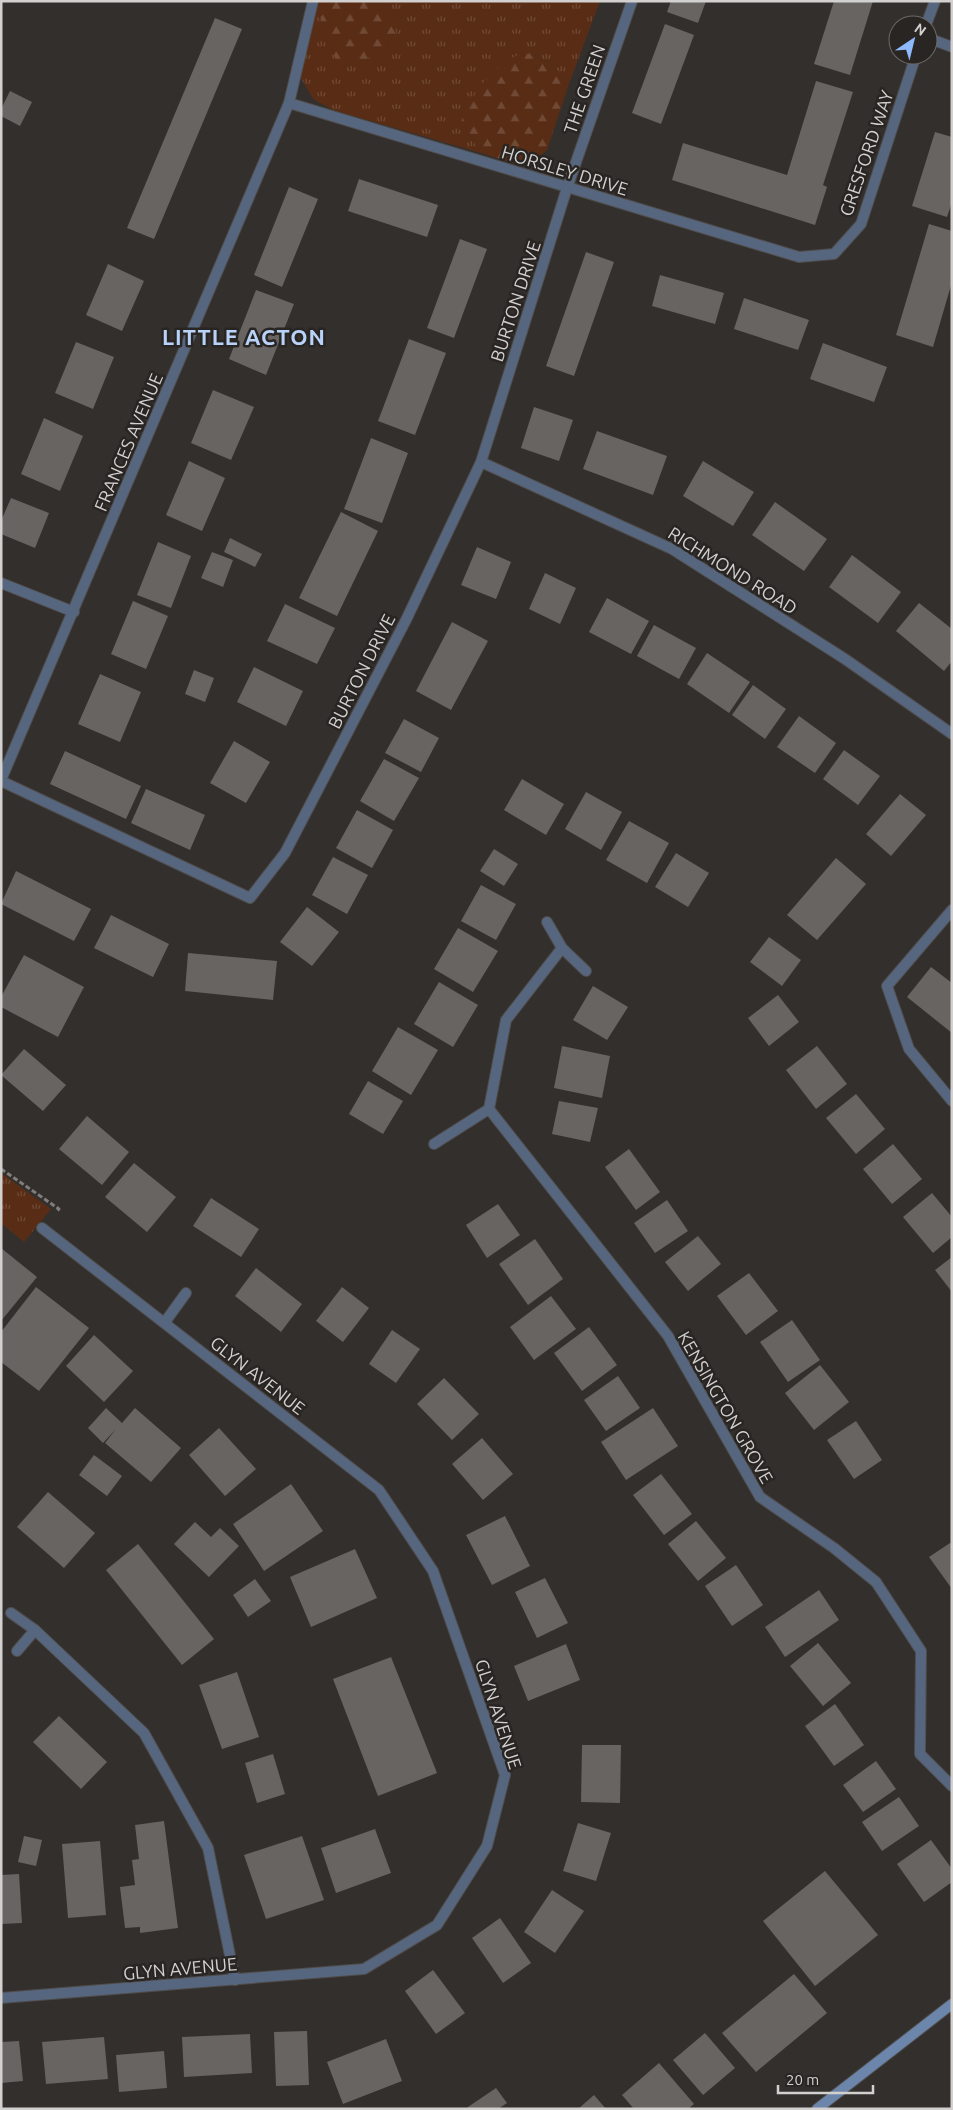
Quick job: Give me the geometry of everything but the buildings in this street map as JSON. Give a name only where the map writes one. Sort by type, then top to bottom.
[{"type":"street","name":"FRANCES AVENUE","points":[[1,781],[289,103],[314,1]]},
{"type":"street","name":"THE GREEN","points":[[567,188],[632,1]]},
{"type":"street","points":[[930,15],[935,1]]},
{"type":"street","points":[[938,42],[952,47]]},
{"type":"street","name":"GRESFORD WAY","points":[[834,254],[861,224],[913,65]]},
{"type":"street","name":"HORSLEY DRIVE","points":[[289,103],[799,257],[834,254]]},
{"type":"street","name":"BURTON DRIVE","points":[[1,781],[250,898],[285,853],[406,620],[481,462],[567,188]]},
{"type":"street","name":"RICHMOND ROAD","points":[[481,462],[672,549],[845,659],[952,734]]},
{"type":"street","points":[[1,584],[74,612]]},
{"type":"street","points":[[952,910],[887,986],[909,1048],[952,1101]]},
{"type":"street","points":[[547,922],[562,948],[586,970]]},
{"type":"street","points":[[434,1144],[489,1109],[506,1020],[562,948]]},
{"type":"street","name":"KENSINGTON GROVE","points":[[489,1109],[668,1336],[760,1497],[834,1548],[876,1582],[921,1651],[920,1754],[952,1786]]},
{"type":"street","name":"GLYN AVENUE","points":[[1,1998],[364,1969],[438,1925],[487,1846],[505,1775],[433,1571],[378,1490],[165,1322],[42,1228]]},
{"type":"street","points":[[165,1322],[186,1293]]},
{"type":"street","points":[[10,1612],[35,1630],[144,1733],[208,1848],[235,1980]]},
{"type":"street","points":[[16,1652],[35,1630]]},
{"type":"street","points":[[817,2109],[952,2004]]},
{"type":"path","points":[[1,1169],[59,1209],[42,1228]]},
{"type":"green space","points":[[320,1],[388,11],[377,1],[600,1],[569,84],[552,64],[531,53],[512,58],[489,78],[461,122],[481,153],[333,110],[313,99],[301,78],[296,60]]},
{"type":"green space","points":[[331,1],[377,1],[388,11],[396,32],[383,48],[371,57],[356,61],[336,59],[324,38],[321,23],[325,8]]},
{"type":"green space","points":[[531,53],[552,64],[569,84],[547,150],[529,165],[519,165],[481,153],[461,122],[469,104],[495,70],[514,57]]},
{"type":"green space","points":[[1,1173],[51,1209],[24,1242],[1,1223]]},
{"type":"district","name":"LITTLE ACTON","points":[[244,336]]}]
